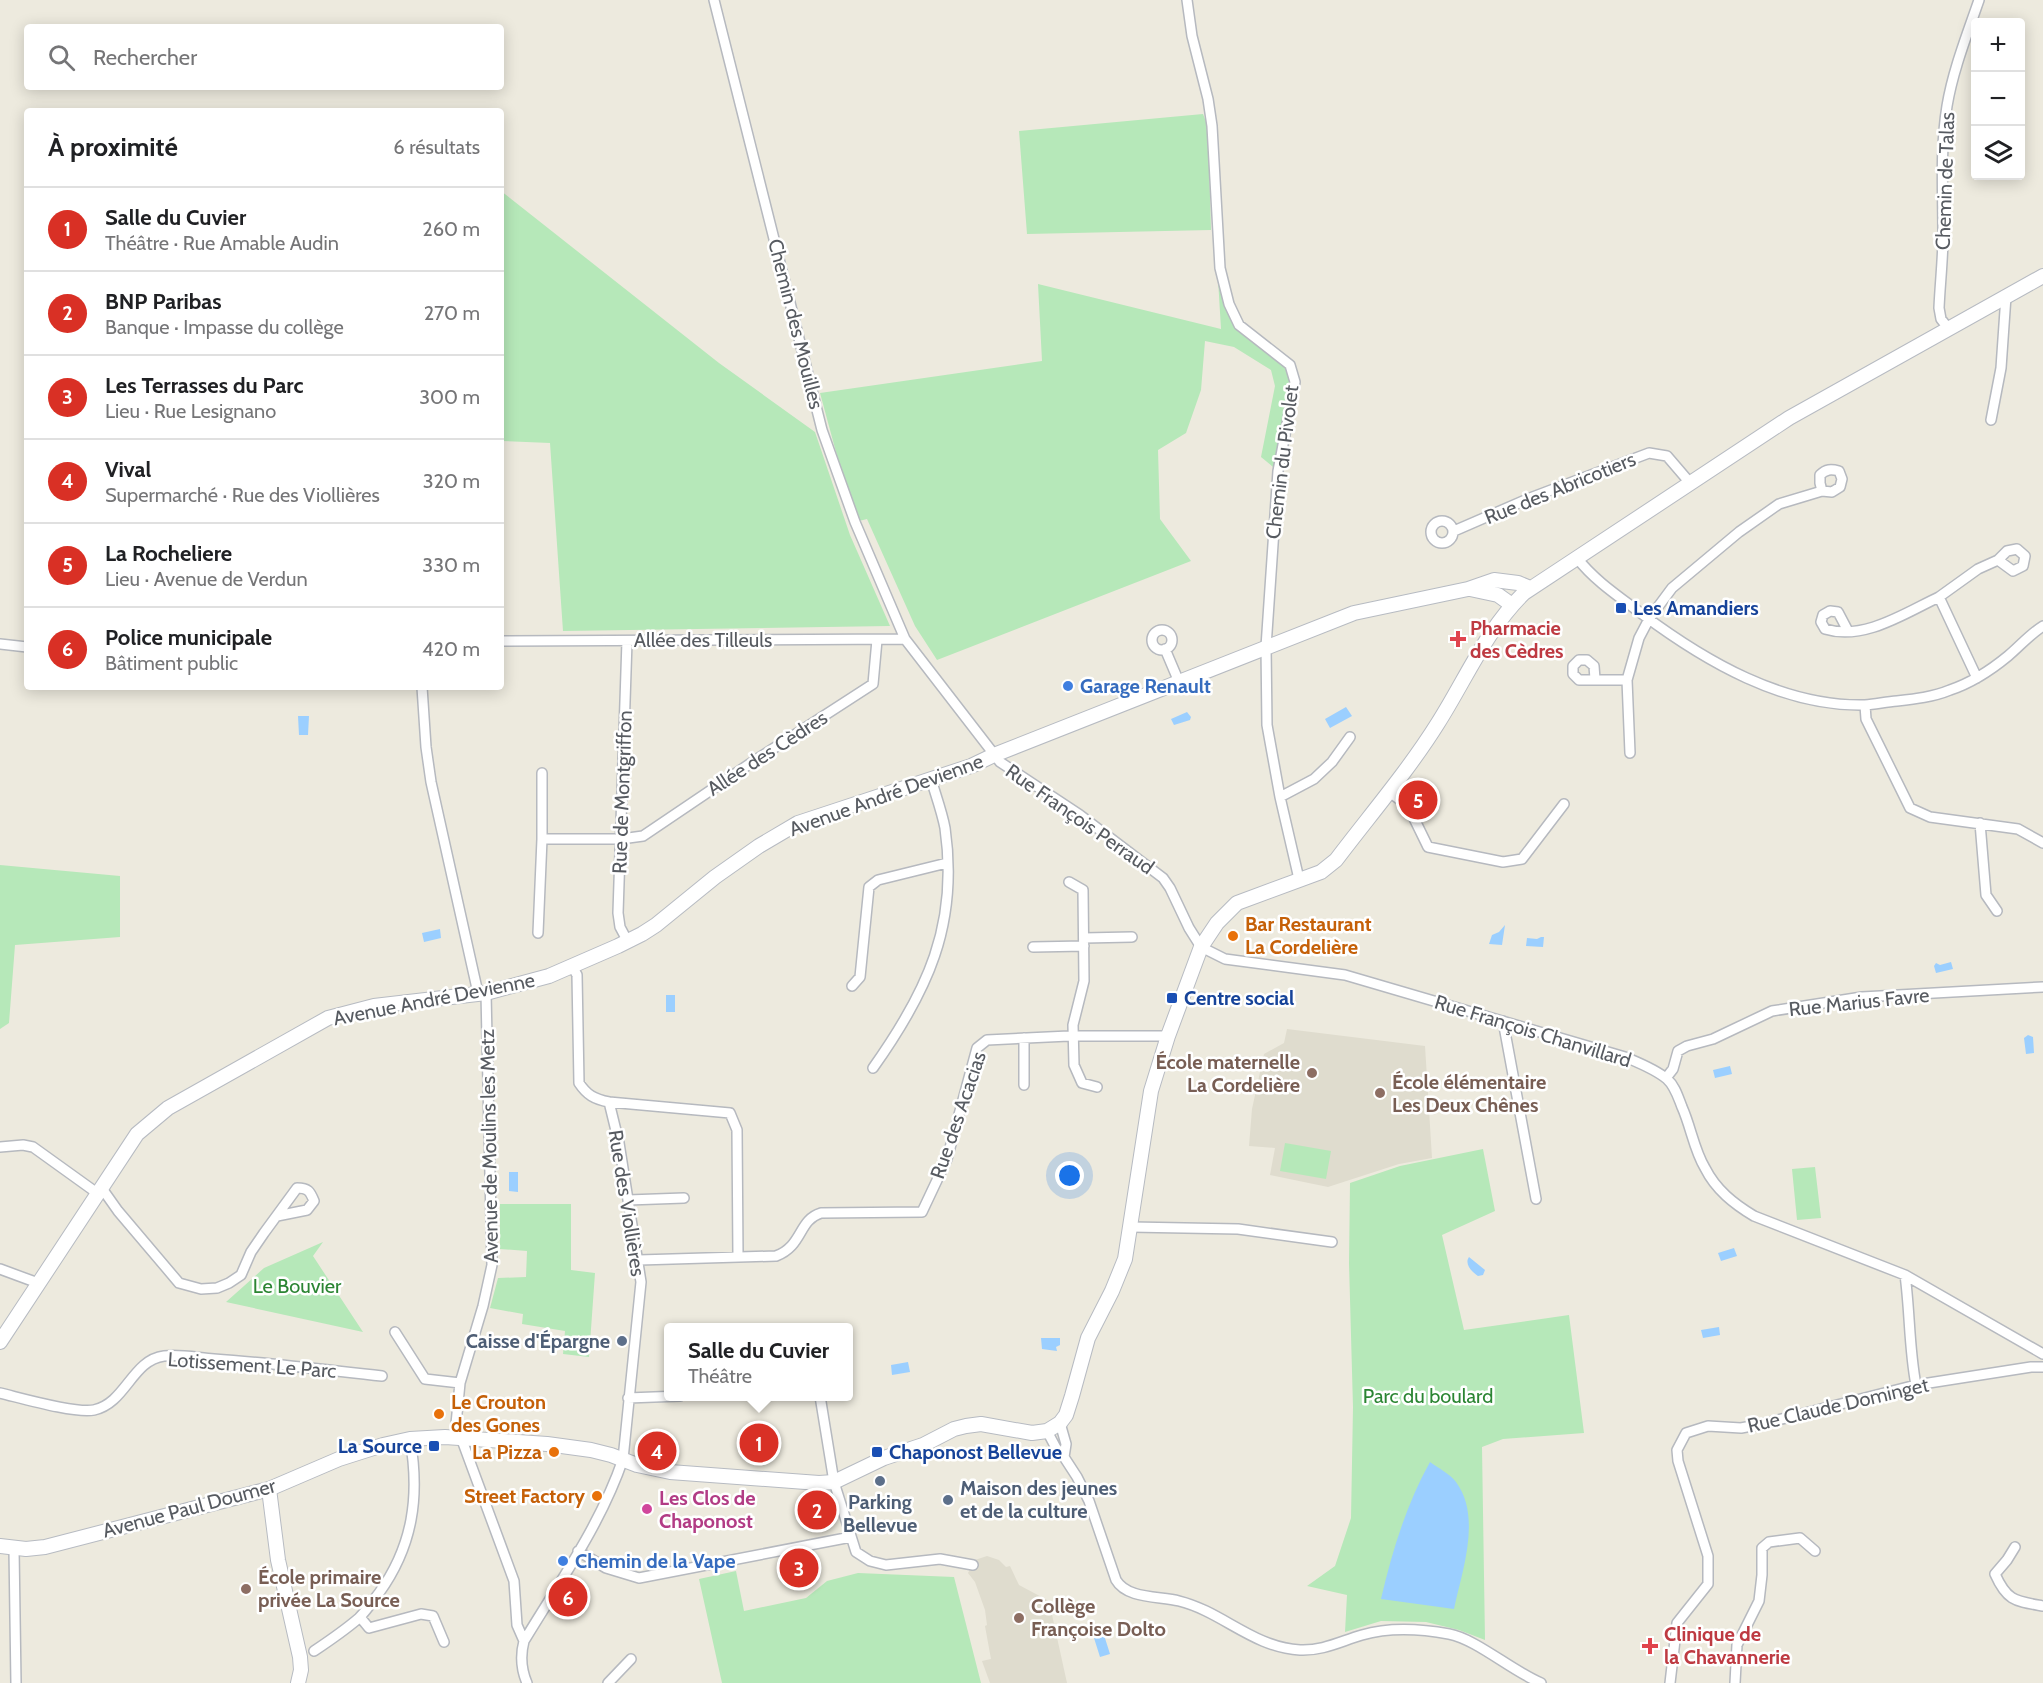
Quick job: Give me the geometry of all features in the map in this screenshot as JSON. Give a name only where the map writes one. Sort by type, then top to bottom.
[{"type":"main road","points":[[834,1482],[884,1458],[923,1445],[966,1425],[981,1424],[1032,1433],[1054,1427],[1066,1415],[1088,1338],[1125,1259],[1151,1091],[1168,1036],[1201,947],[1217,923],[1238,903],[1321,872],[1336,860],[1438,724],[1486,638],[1512,605],[1530,588],[1788,418],[2043,276]]},
{"type":"main road","name":"Avenue André Devienne","points":[[0,1342],[137,1134],[168,1108],[328,1018],[374,1006],[482,993],[549,976],[628,942],[656,925],[715,877],[785,830],[820,815],[971,766],[1354,614],[1468,589],[1494,580],[1518,583],[1530,588]]},
{"type":"main road","name":"Avenue André Devienne","points":[[1468,589],[1497,595],[1512,605]]},
{"type":"main road","name":"Avenue Paul Doumer","points":[[7,1548],[45,1547],[269,1489],[339,1459],[410,1439],[460,1438],[547,1444],[591,1450],[637,1465],[670,1472],[814,1483],[834,1482]]},
{"type":"main road","points":[[269,1489],[278,1560],[300,1657],[301,1670],[298,1683]]},
{"type":"street","name":"Chemin des Mouilles","points":[[714,0],[822,430],[855,522],[905,639]]},
{"type":"street","name":"Chemin du Pivolet","points":[[1187,0],[1192,36],[1208,99],[1212,126],[1220,268],[1229,304],[1239,325],[1290,365],[1295,382],[1278,471],[1266,647],[1267,725],[1299,879]]},
{"type":"street","name":"Chemin de Talas","points":[[1948,328],[1941,319],[1939,308],[1943,237],[1941,182],[1943,142],[1947,104],[1955,70],[1979,0]]},
{"type":"street","points":[[1991,420],[2001,368],[2006,296]]},
{"type":"street","name":"Rue des Abricotiers","points":[[1454,531],[1530,498],[1649,453],[1667,456],[1691,484]]},
{"type":"street","points":[[1630,753],[1627,680],[1639,638],[1649,619],[1672,588],[1739,531],[1779,504],[1822,491]]},
{"type":"street","points":[[1577,558],[1587,572],[1691,648],[1768,687],[1796,696],[1830,702],[1865,705],[1921,698],[1950,691],[1977,678],[2008,656],[2043,626]]},
{"type":"street","points":[[1848,631],[1865,630],[1939,597],[1978,569],[1998,560]]},
{"type":"street","points":[[1939,597],[1977,678]]},
{"type":"street","name":"Allée des Tilleuls","points":[[504,641],[905,639]]},
{"type":"street","name":"Rue François Perraud","points":[[905,639],[994,756],[1005,766],[1080,815],[1163,878],[1201,947]]},
{"type":"street","name":"Rue de Montgriffon","points":[[627,640],[618,920],[628,942]]},
{"type":"street","name":"Allée des Cèdres","points":[[621,840],[643,836],[873,684],[878,640]]},
{"type":"street","points":[[0,644],[24,647]]},
{"type":"street","points":[[1166,649],[1179,682]]},
{"type":"street","points":[[1595,679],[1627,680]]},
{"type":"street","name":"Avenue de Moulins les Metz","points":[[422,690],[431,782],[482,993],[492,1265],[489,1285],[460,1383],[456,1424],[514,1581],[517,1625],[524,1641]]},
{"type":"street","points":[[1865,705],[1866,719],[1910,808],[1930,817],[2018,829],[2043,843]]},
{"type":"street","points":[[1280,796],[1314,779],[1332,762],[1350,737]]},
{"type":"street","points":[[538,933],[542,773]]},
{"type":"street","points":[[873,1068],[917,1000],[934,960],[945,918],[947,864],[945,827],[932,780]]},
{"type":"street","points":[[1388,791],[1408,806],[1428,847],[1503,862],[1522,859],[1564,804]]},
{"type":"street","points":[[1980,824],[1986,895],[1997,912]]},
{"type":"street","points":[[542,839],[621,840]]},
{"type":"street","points":[[852,986],[860,977],[869,887],[878,880],[947,864]]},
{"type":"street","points":[[1069,882],[1083,890],[1084,981],[1073,1024],[1074,1065],[1082,1083],[1097,1087]]},
{"type":"street","points":[[1033,947],[1132,937]]},
{"type":"street","name":"Rue François Chanvillard","points":[[1201,947],[1225,959],[1345,975],[1625,1057],[1666,1078]]},
{"type":"street","name":"Rue des Viollières","points":[[524,1641],[578,1551],[623,1459],[641,1282],[619,1143],[609,1102],[595,1099],[586,1093],[579,1083],[577,975],[572,966]]},
{"type":"street","name":"Rue Marius Favre","points":[[1666,1078],[1670,1074],[1678,1052],[1687,1046],[1713,1040],[1772,1011],[1862,997],[2043,987]]},
{"type":"street","points":[[1503,1020],[1536,1199]]},
{"type":"street","name":"Rue des Acacias","points":[[639,1260],[776,1256],[784,1253],[796,1243],[807,1221],[813,1215],[922,1212],[947,1159],[978,1048],[987,1040],[1073,1036],[1168,1036]]},
{"type":"street","points":[[1024,1038],[1024,1085]]},
{"type":"street","points":[[1666,1078],[1673,1087],[1685,1114],[1704,1168],[1717,1188],[1732,1202],[1754,1216],[1905,1275],[2043,1354]]},
{"type":"street","points":[[609,1102],[730,1113],[737,1130],[738,1257]]},
{"type":"street","points":[[0,1147],[23,1145],[33,1147],[99,1190],[178,1283],[201,1289],[217,1288],[241,1275],[257,1243],[277,1216]]},
{"type":"street","points":[[628,1200],[684,1198]]},
{"type":"street","points":[[1131,1227],[1238,1229],[1332,1242]]},
{"type":"street","points":[[0,1269],[38,1283]]},
{"type":"street","points":[[1905,1275],[1916,1385]]},
{"type":"street","points":[[395,1332],[425,1379],[460,1383]]},
{"type":"street","name":"Lotissement Le Parc","points":[[0,1393],[79,1410],[94,1410],[117,1398],[141,1368],[152,1360],[165,1356],[236,1360],[382,1376]]},
{"type":"street","name":"Rue Claude Dominget","points":[[1670,1683],[1677,1623],[1708,1584],[1708,1556],[1678,1461],[1677,1449],[1686,1433],[1708,1425],[1741,1428],[1762,1424],[1916,1385],[2043,1367]]},
{"type":"street","points":[[628,1398],[664,1397]]},
{"type":"street","points":[[821,1401],[834,1482],[856,1552],[870,1561],[886,1565],[940,1559],[973,1565]]},
{"type":"street","points":[[1054,1427],[1056,1448],[1064,1457],[1089,1502],[1116,1580],[1125,1590],[1181,1601],[1214,1613],[1244,1634],[1260,1641],[1298,1650],[1318,1650],[1382,1631],[1451,1634],[1466,1640],[1524,1676],[1541,1683]]},
{"type":"street","points":[[1054,1427],[1066,1444],[1064,1457]]},
{"type":"street","points":[[314,1651],[360,1617],[386,1583],[404,1550],[415,1489],[410,1439]]},
{"type":"street","points":[[578,1551],[606,1568],[639,1578],[851,1537]]},
{"type":"street","points":[[1735,1683],[1737,1645],[1759,1601],[1762,1548],[1769,1542],[1800,1538],[1815,1551]]},
{"type":"street","points":[[2015,1547],[1995,1574],[2002,1590],[2011,1599],[2043,1606]]},
{"type":"street","points":[[7,1548],[16,1683]]},
{"type":"street","points":[[360,1617],[369,1628],[421,1614],[433,1616],[444,1642]]},
{"type":"street","points":[[524,1641],[521,1653],[527,1683]]},
{"type":"street","points":[[608,1683],[631,1659]]},
{"type":"shaded area","points":[[1287,1029],[1425,1046],[1432,1158],[1399,1164],[1328,1187],[1270,1175],[1275,1148],[1249,1146],[1252,1109],[1264,1054],[1284,1043]]},
{"type":"shaded area","name":"Collège Françoise Dolto","points":[[987,1556],[999,1560],[1006,1567],[1010,1566],[1019,1585],[1049,1601],[1067,1683],[990,1683],[982,1661],[991,1659],[985,1626],[987,1625],[985,1610],[975,1582],[968,1573],[975,1560]]},
{"type":"green space","points":[[1203,114],[1208,127],[1211,230],[1027,234],[1019,131]]},
{"type":"green space","points":[[504,193],[719,363],[815,432],[850,535],[890,626],[563,631],[550,443],[504,441]]},
{"type":"green space","points":[[1218,279],[1239,325],[1290,365],[1295,382],[1278,471],[1261,457],[1275,386],[1271,370],[1234,347],[1205,341],[1201,390],[1186,433],[1158,450],[1160,519],[1191,561],[937,660],[915,626],[867,519],[855,522],[820,393],[1042,361],[1038,284],[1221,329]]},
{"type":"green space","points":[[0,865],[120,876],[120,937],[15,945],[9,1023],[0,1029]]},
{"type":"green space","points":[[1285,1143],[1331,1151],[1326,1179],[1280,1171]]},
{"type":"green space","name":"Parc du boulard","points":[[1483,1149],[1495,1211],[1442,1235],[1464,1330],[1569,1315],[1584,1433],[1503,1439],[1482,1447],[1485,1640],[1459,1630],[1426,1622],[1381,1621],[1345,1632],[1347,1595],[1307,1586],[1335,1566],[1351,1518],[1353,1407],[1349,1263],[1350,1183],[1400,1166]]},
{"type":"green space","points":[[1815,1167],[1821,1218],[1797,1220],[1792,1169]]},
{"type":"green space","points":[[500,1204],[571,1204],[571,1270],[595,1273],[589,1357],[563,1354],[565,1331],[522,1324],[523,1314],[490,1308],[498,1278],[526,1277],[527,1251],[500,1249]]},
{"type":"green space","name":"Le Bouvier","points":[[323,1242],[313,1256],[363,1332],[226,1302],[264,1268]]},
{"type":"green space","points":[[736,1571],[744,1611],[806,1598],[827,1581],[858,1573],[954,1577],[981,1683],[722,1683],[699,1579]]},
{"type":"water","points":[[1346,707],[1352,716],[1330,728],[1325,719]]},
{"type":"water","points":[[1187,712],[1191,717],[1190,720],[1174,725],[1171,719]]},
{"type":"water","points":[[298,716],[309,716],[308,735],[299,735]]},
{"type":"water","points":[[1505,925],[1502,945],[1489,944],[1492,935],[1499,932]]},
{"type":"water","points":[[440,929],[441,938],[424,942],[422,933]]},
{"type":"water","points":[[1544,937],[1543,947],[1526,946],[1527,938]]},
{"type":"water","points":[[1951,962],[1953,969],[1936,973],[1934,966],[1936,963],[1940,965]]},
{"type":"water","points":[[666,995],[675,995],[675,1012],[666,1012]]},
{"type":"water","points":[[2028,1035],[2033,1037],[2034,1053],[2026,1054],[2024,1038]]},
{"type":"water","points":[[1730,1066],[1732,1074],[1715,1078],[1713,1070]]},
{"type":"water","points":[[509,1172],[518,1172],[518,1192],[509,1191]]},
{"type":"water","points":[[1734,1248],[1737,1256],[1721,1261],[1718,1253]]},
{"type":"water","points":[[1469,1257],[1485,1270],[1483,1275],[1478,1276],[1471,1270],[1467,1262]]},
{"type":"water","points":[[1719,1327],[1720,1335],[1703,1338],[1701,1330]]},
{"type":"water","points":[[1041,1338],[1060,1338],[1060,1345],[1056,1347],[1057,1351],[1042,1349]]},
{"type":"water","points":[[908,1362],[910,1372],[892,1375],[891,1365]]},
{"type":"water","points":[[1430,1462],[1456,1482],[1464,1496],[1468,1511],[1468,1544],[1454,1609],[1381,1599],[1401,1529],[1421,1478]]},
{"type":"water","points":[[1104,1635],[1110,1654],[1100,1657],[1094,1638]]},
{"type":"place","name":"Les Amandiers","points":[[1621,608]]},
{"type":"place","name":"Pharmacie des Cèdres","points":[[1458,639]]},
{"type":"place","name":"Garage Renault","points":[[1068,686]]},
{"type":"place","name":"La Rocheliere","points":[[1418,800]]},
{"type":"place","name":"Bar Restaurant La Cordelière","points":[[1233,936]]},
{"type":"place","name":"Centre social","points":[[1172,998]]},
{"type":"place","name":"École maternelle La Cordelière","points":[[1312,1073]]},
{"type":"place","name":"École élémentaire Les Deux Chênes","points":[[1380,1093]]},
{"type":"place","name":"Caisse d'Épargne","points":[[622,1341]]},
{"type":"place","name":"Le Crouton des Gones","points":[[439,1414]]},
{"type":"place","name":"Salle du Cuvier","points":[[759,1443]]},
{"type":"place","name":"La Source","points":[[434,1446]]},
{"type":"place","name":"Vival","points":[[657,1451]]},
{"type":"place","name":"La Pizza","points":[[554,1452]]},
{"type":"place","name":"Chaponost Bellevue","points":[[877,1452]]},
{"type":"place","name":"Parking Bellevue","points":[[880,1481]]},
{"type":"place","name":"Street Factory","points":[[597,1496]]},
{"type":"place","name":"Maison des jeunes et de la culture","points":[[948,1500]]},
{"type":"place","name":"Les Clos de Chaponost","points":[[647,1509]]},
{"type":"place","name":"BNP Paribas","points":[[817,1510]]},
{"type":"place","name":"Chemin de la Vape","points":[[563,1561]]},
{"type":"place","name":"Les Terrasses du Parc","points":[[799,1568]]},
{"type":"place","name":"École primaire privée La Source","points":[[246,1589]]},
{"type":"place","name":"Police municipale","points":[[568,1597]]},
{"type":"place","name":"Collège Françoise Dolto","points":[[1019,1618]]},
{"type":"place","name":"Clinique de la Chavannerie","points":[[1650,1646]]}]
